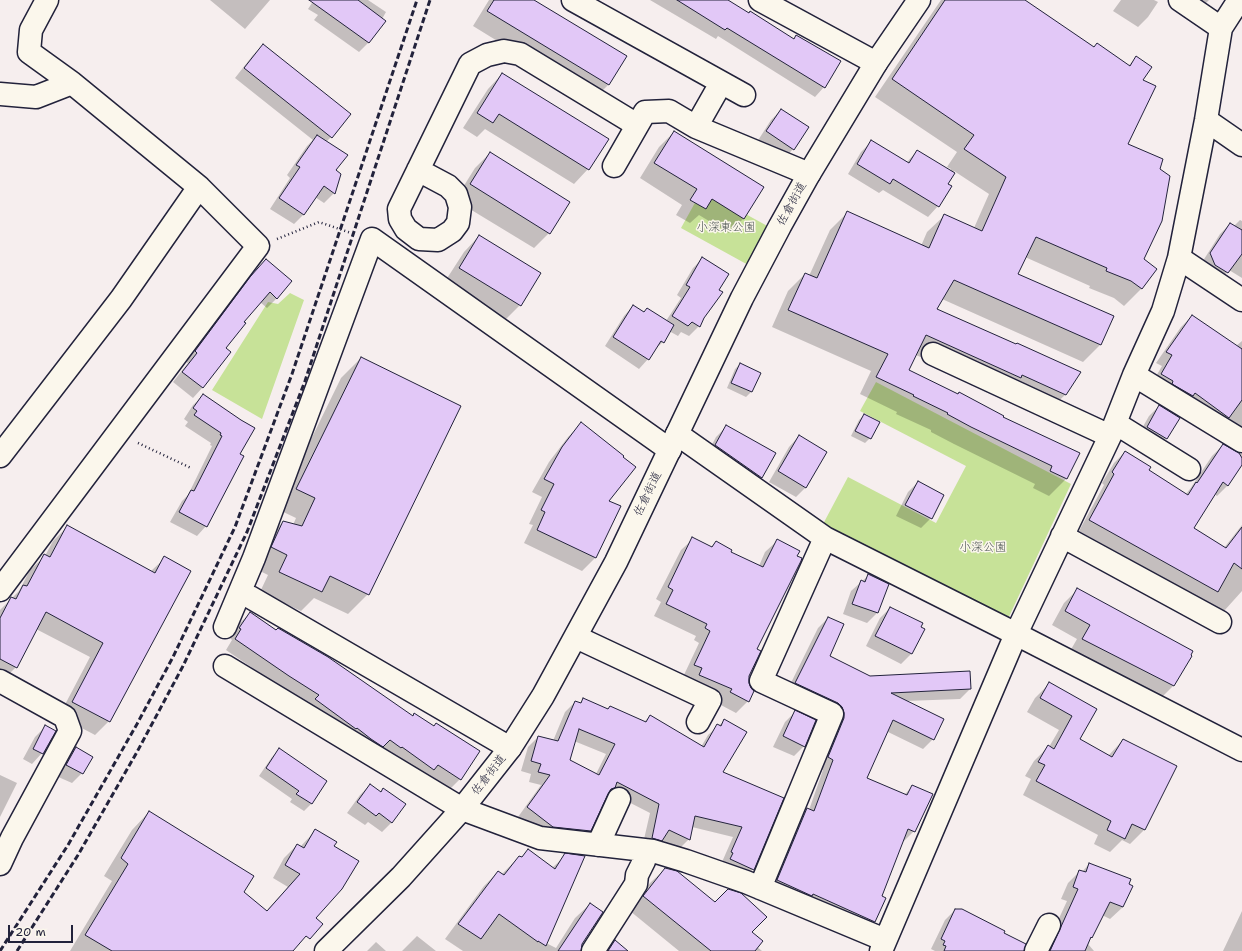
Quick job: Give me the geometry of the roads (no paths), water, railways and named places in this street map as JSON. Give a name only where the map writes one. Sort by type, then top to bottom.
[{"type":"street","points":[[0,590],[258,246],[199,187],[72,83],[29,52],[31,30],[47,0]]},
{"type":"street","points":[[573,0],[744,95]]},
{"type":"street","points":[[760,0],[876,63]]},
{"type":"street","points":[[1180,0],[1221,28]]},
{"type":"street","points":[[225,666],[462,809],[540,838],[645,850],[717,871],[760,888],[885,947],[1016,634],[1112,430],[1134,375],[1163,311],[1179,258],[1206,120],[1221,28],[1239,0]]},
{"type":"street","name":"佐倉街道","points":[[326,951],[400,877],[462,809],[510,748],[543,696],[616,562],[742,298],[809,174],[915,1]]},
{"type":"street","points":[[418,170],[470,64],[488,55],[504,51],[520,54],[637,125]]},
{"type":"street","points":[[0,94],[36,97],[72,83]]},
{"type":"street","points":[[696,127],[721,83]]},
{"type":"street","points":[[614,166],[644,112],[669,111],[696,127],[809,174]]},
{"type":"street","points":[[1206,120],[1242,144]]},
{"type":"street","points":[[0,456],[121,299],[199,187]]},
{"type":"street","points":[[225,627],[254,558],[372,239],[673,442],[825,538],[1242,750]]},
{"type":"street","points":[[1179,258],[1242,300]]},
{"type":"street","points":[[933,354],[1112,430],[1189,469]]},
{"type":"street","points":[[1134,375],[1242,441]]},
{"type":"street","points":[[1062,536],[1220,622]]},
{"type":"street","points":[[760,888],[832,714],[761,681],[825,538]]},
{"type":"street","points":[[250,597],[510,748]]},
{"type":"street","points":[[576,637],[710,700],[698,722]]},
{"type":"street","points":[[0,681],[65,717],[70,731],[12,838],[0,864]]},
{"type":"street","points":[[598,844],[619,799]]},
{"type":"street","points":[[593,951],[636,884],[637,875],[644,861],[645,850]]},
{"type":"street","points":[[1036,951],[1049,925]]},
{"type":"railway","points":[[0,951],[68,845],[137,724],[173,657],[235,527],[292,374],[417,0]]},
{"type":"railway","points":[[17,951],[78,855],[137,752],[183,666],[247,532],[305,381],[430,0]]},
{"type":"park label","name":"小深東公園","points":[[726,228]]},
{"type":"park label","name":"小深公園","points":[[983,548]]}]
